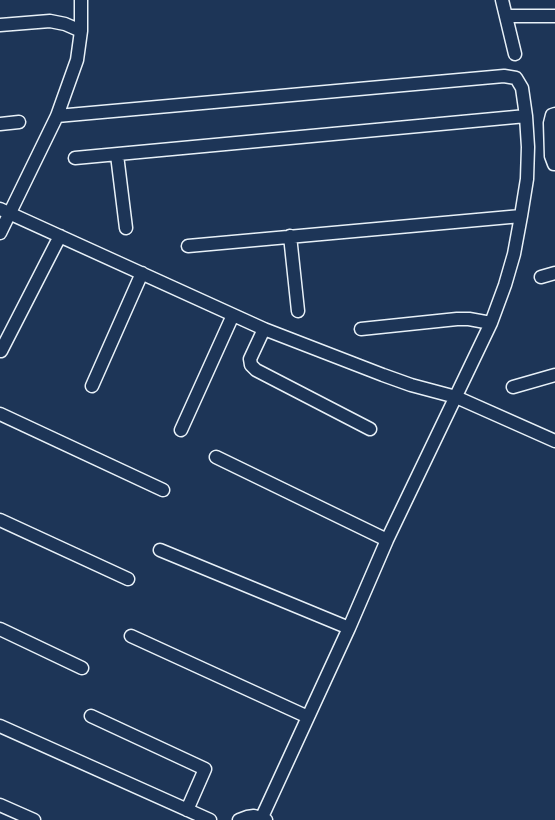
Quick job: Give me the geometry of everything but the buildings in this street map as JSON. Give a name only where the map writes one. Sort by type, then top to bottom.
[{"type":"street","points":[[0,233],[5,211],[56,116],[77,60],[81,31],[81,0]]},
{"type":"street","points":[[502,0],[515,54]]},
{"type":"street","points":[[507,16],[555,16]]},
{"type":"street","points":[[0,25],[50,21],[65,24],[81,31]]},
{"type":"street","points":[[56,116],[504,76],[516,78],[522,88],[528,147],[527,179],[514,254],[505,285],[491,323],[387,540],[264,819],[254,816],[240,820]]},
{"type":"street","points":[[555,114],[552,115],[550,123],[551,156],[555,164]]},
{"type":"street","points":[[75,158],[526,116]]},
{"type":"street","points":[[0,124],[19,122]]},
{"type":"street","points":[[117,155],[126,228]]},
{"type":"street","points":[[5,211],[264,329],[411,385],[456,397],[555,441]]},
{"type":"street","points":[[188,246],[521,216]]},
{"type":"street","points":[[2,351],[60,236]]},
{"type":"street","points":[[290,236],[298,311]]},
{"type":"street","points":[[92,386],[142,273]]},
{"type":"street","points":[[541,277],[555,273]]},
{"type":"street","points":[[181,430],[233,315]]},
{"type":"street","points":[[361,329],[457,319],[469,319],[491,323]]},
{"type":"street","points":[[264,329],[250,359],[251,365],[256,370],[370,429]]},
{"type":"street","points":[[513,387],[555,375]]},
{"type":"street","points":[[0,414],[163,490]]},
{"type":"street","points":[[216,457],[387,540]]},
{"type":"street","points":[[0,520],[128,578]]},
{"type":"street","points":[[160,550],[348,628]]},
{"type":"street","points":[[0,629],[82,668]]},
{"type":"street","points":[[131,636],[308,717]]},
{"type":"street","points":[[91,716],[205,769],[187,810]]},
{"type":"street","points":[[0,726],[210,820]]},
{"type":"street","points":[[0,805],[34,820]]}]
